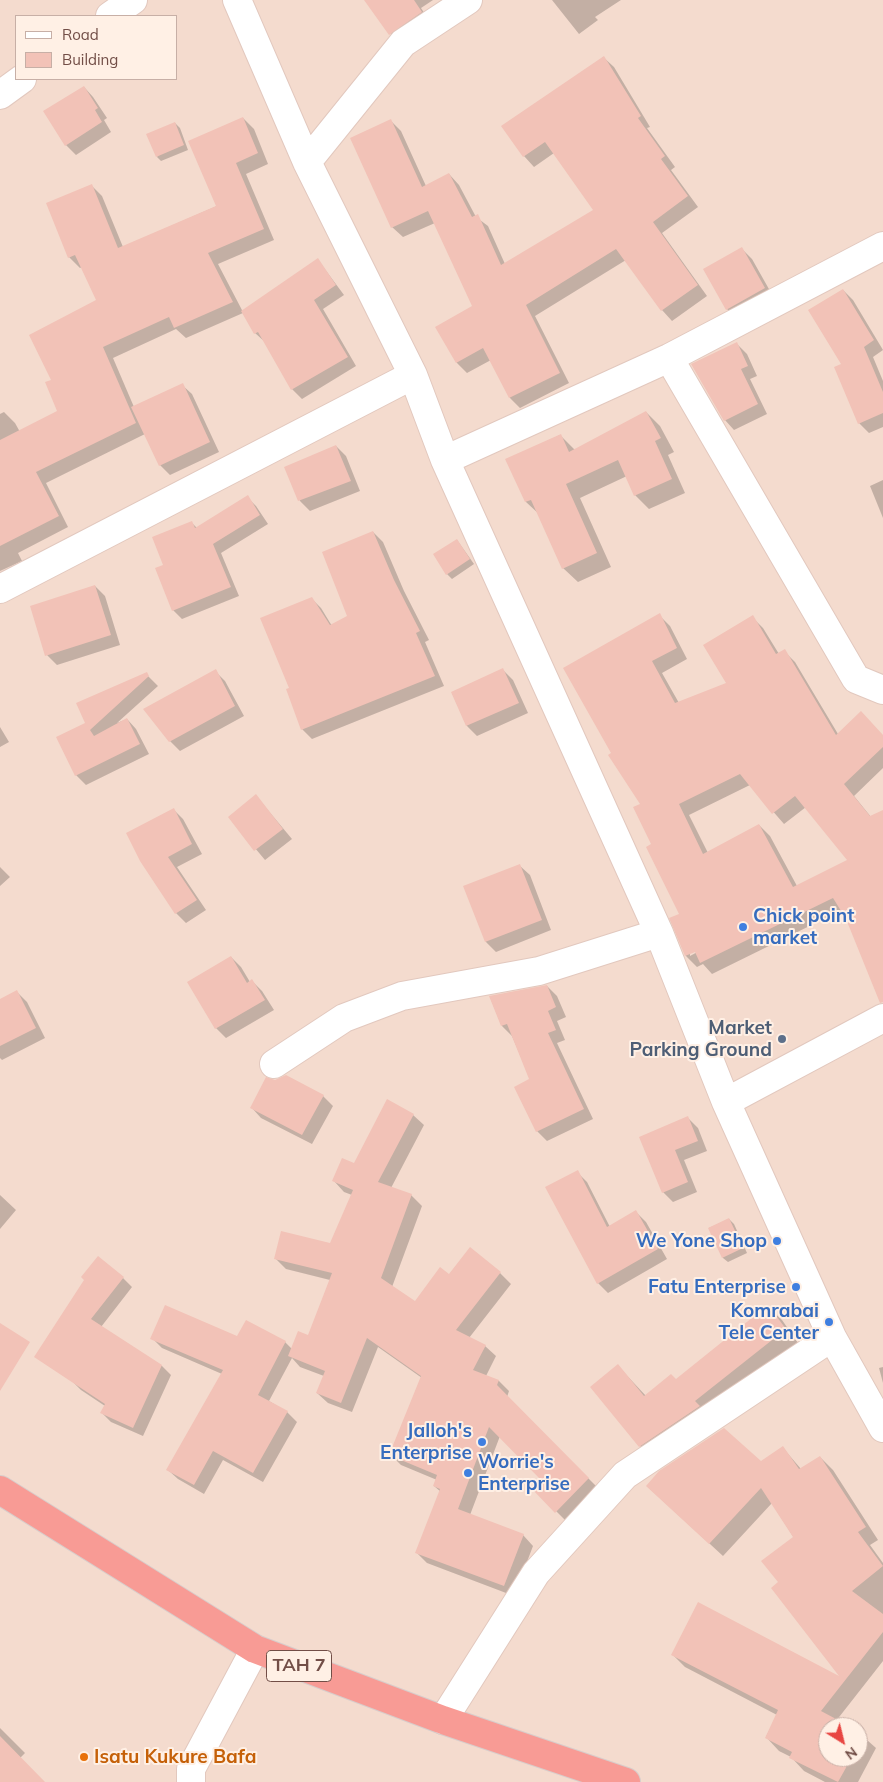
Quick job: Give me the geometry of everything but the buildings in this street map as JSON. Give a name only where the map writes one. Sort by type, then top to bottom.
[{"type":"highway","name":"TAH 7","points":[[0,1490],[255,1649],[443,1720],[626,1782]]},
{"type":"street","points":[[111,15],[133,0]]},
{"type":"street","points":[[237,0],[307,162],[413,375],[445,460],[659,933],[726,1102],[832,1337],[883,1428]]},
{"type":"street","points":[[307,162],[403,43],[468,0]]},
{"type":"street","points":[[0,95],[21,80]]},
{"type":"street","points":[[445,460],[670,358],[883,246]]},
{"type":"street","points":[[670,358],[856,678],[883,690]]},
{"type":"street","points":[[0,588],[413,375]]},
{"type":"street","points":[[274,1064],[344,1018],[402,996],[539,972],[659,933]]},
{"type":"street","points":[[726,1102],[883,1018]]},
{"type":"street","points":[[443,1720],[536,1573],[625,1476],[832,1337]]},
{"type":"street","points":[[191,1782],[190,1769],[255,1649]]},
{"type":"shaded area","points":[[0,0],[883,0],[883,1782],[0,1782]]},
{"type":"place","name":"Chick point market","points":[[743,927]]},
{"type":"place","name":"Market Parking Ground","points":[[782,1039]]},
{"type":"place","name":"We Yone Shop","points":[[777,1241]]},
{"type":"place","name":"Fatu Enterprise","points":[[796,1287]]},
{"type":"place","name":"Komrabai Tele Center","points":[[829,1322]]},
{"type":"place","name":"Jalloh's Enterprise","points":[[482,1442]]},
{"type":"place","name":"Worrie's Enterprise","points":[[468,1473]]},
{"type":"place","name":"Isatu Kukure Bafa","points":[[84,1757]]}]
